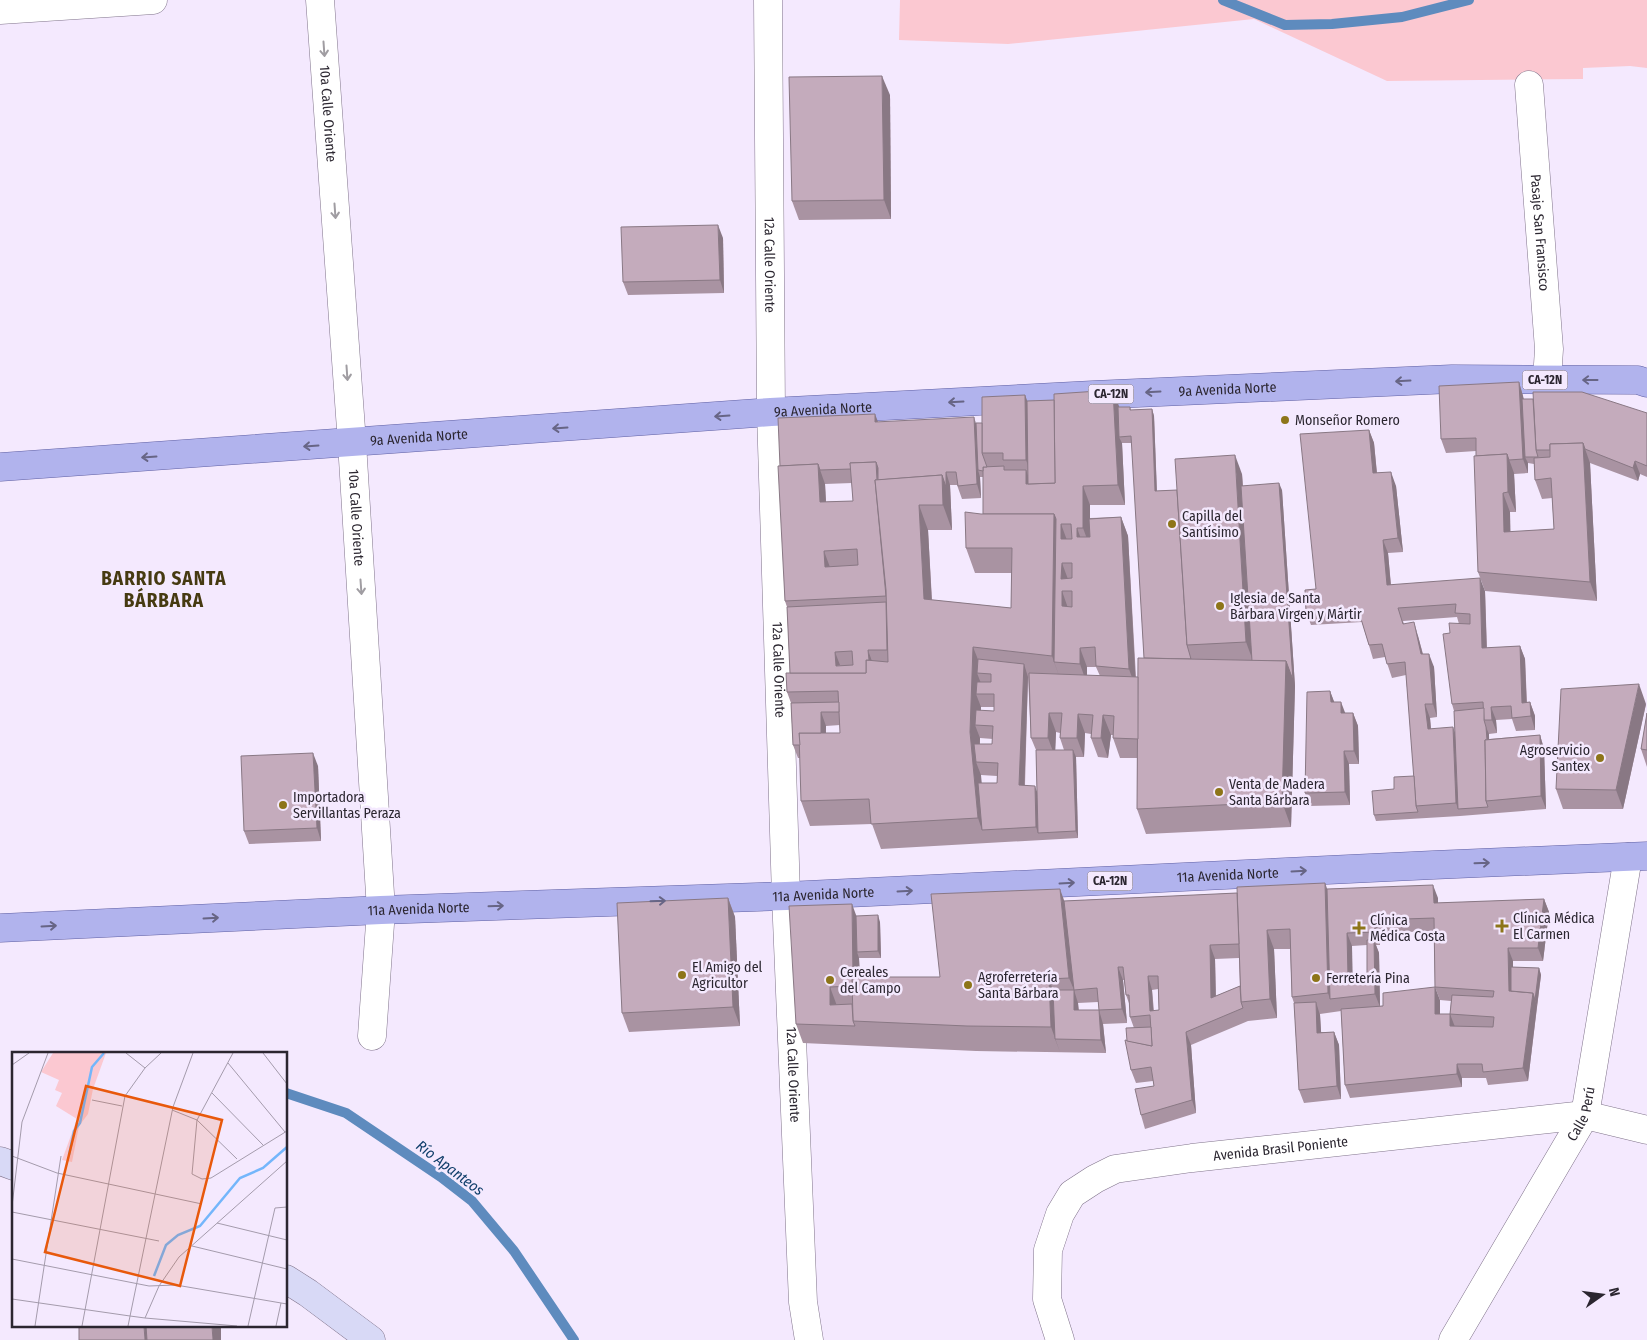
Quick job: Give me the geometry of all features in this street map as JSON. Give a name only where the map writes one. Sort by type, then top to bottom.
[{"type":"main road","name":"9a Avenida Norte","points":[[0,467],[771,412],[1113,394],[1452,379],[1643,381]]},
{"type":"main road","name":"11a Avenida Norte","points":[[0,928],[381,910],[786,896],[1637,857]]},
{"type":"main road","points":[[0,1161],[12,1165]]},
{"type":"main road","points":[[288,1280],[371,1340]]},
{"type":"street","points":[[0,10],[153,0]]},
{"type":"street","name":"10a Calle Oriente","points":[[320,0],[352,443],[381,910],[372,1036]]},
{"type":"street","name":"12a Calle Oriente","points":[[768,0],[771,412],[786,896],[803,1302],[808,1340]]},
{"type":"street","name":"Pasaje San Fransisco","points":[[1529,85],[1549,349],[1547,380]]},
{"type":"street","name":"Calle Perú","points":[[1453,1340],[1585,1115],[1637,857]]},
{"type":"street","name":"Avenida Brasil Poniente","points":[[1060,1340],[1047,1299],[1048,1250],[1060,1214],[1072,1194],[1094,1179],[1115,1169],[1202,1157],[1585,1115],[1647,1130]]},
{"type":"shaded area","points":[[900,0],[1647,0],[1647,68],[1630,66],[1583,68],[1583,79],[1387,81],[1254,19],[1008,44],[899,40]]},
{"type":"building","points":[[882,76],[884,200],[792,201],[789,77]]},
{"type":"building","points":[[718,225],[720,280],[623,282],[621,227]]},
{"type":"building","points":[[1519,382],[1523,459],[1509,460],[1507,454],[1476,456],[1476,438],[1441,439],[1439,386]]},
{"type":"building","points":[[1113,390],[1118,485],[1083,486],[1083,528],[1077,528],[1077,537],[1090,537],[1089,519],[1121,517],[1129,669],[1096,666],[1095,647],[1080,648],[1080,664],[1054,662],[1056,519],[1054,514],[983,514],[983,467],[1004,466],[1004,470],[1026,470],[1026,484],[1055,483],[1054,394]],"holes":[[[1061,524],[1071,524],[1072,539],[1061,539]],[[1062,563],[1072,563],[1072,578],[1061,579]],[[1062,591],[1072,591],[1072,607],[1062,606]]]},
{"type":"building","points":[[1533,392],[1582,392],[1647,413],[1647,466],[1635,461],[1633,468],[1585,449],[1583,443],[1550,444],[1550,450],[1536,450]]},
{"type":"building","points":[[1025,395],[1026,460],[1003,460],[1003,453],[982,453],[982,397]]},
{"type":"building","points":[[1522,399],[1533,399],[1538,457],[1525,457]]},
{"type":"building","points":[[1054,400],[1055,483],[1028,484],[1027,401]]},
{"type":"building","points":[[1118,407],[1130,407],[1130,410],[1152,409],[1155,491],[1177,490],[1187,645],[1191,659],[1144,658],[1131,436],[1119,437]]},
{"type":"building","points":[[875,414],[875,422],[974,417],[977,484],[958,486],[956,472],[946,472],[946,487],[942,475],[878,480],[876,462],[850,463],[851,469],[820,470],[818,464],[780,466],[778,418]]},
{"type":"building","points":[[976,423],[982,423],[982,453],[987,467],[983,467],[983,471],[978,470]]},
{"type":"building","points":[[1369,430],[1373,473],[1391,472],[1398,538],[1383,540],[1387,585],[1480,578],[1482,648],[1520,646],[1522,703],[1530,702],[1531,716],[1512,718],[1511,706],[1491,707],[1492,720],[1484,720],[1483,702],[1452,704],[1443,634],[1450,633],[1449,623],[1470,624],[1470,614],[1455,613],[1456,604],[1398,608],[1403,624],[1414,622],[1421,654],[1429,654],[1433,704],[1425,704],[1428,729],[1453,727],[1456,803],[1416,806],[1405,662],[1387,664],[1382,644],[1369,645],[1358,609],[1306,612],[1305,590],[1316,589],[1300,434]]},
{"type":"building","points":[[1583,443],[1590,582],[1478,572],[1474,456],[1507,454],[1508,492],[1503,493],[1504,532],[1554,529],[1551,478],[1535,480],[1534,458],[1550,457],[1550,444]]},
{"type":"building","name":"Iglesia de Santa Bárbara Virgen y Mártir","points":[[1235,455],[1246,642],[1187,645],[1175,459]]},
{"type":"building","points":[[876,462],[877,480],[875,480],[886,596],[785,601],[778,466],[818,464],[820,502],[853,501],[850,463]],"holes":[[[857,549],[858,565],[825,567],[824,551]]]},
{"type":"building","points":[[942,475],[943,505],[919,505],[924,599],[1011,608],[1012,548],[966,548],[965,512],[981,514],[1054,514],[1052,656],[973,647],[970,732],[978,818],[871,824],[869,799],[801,801],[799,733],[840,733],[838,691],[787,692],[786,673],[866,673],[866,660],[888,662],[886,590],[875,480]]},
{"type":"building","points":[[1279,483],[1293,680],[1286,661],[1252,661],[1241,486]]},
{"type":"building","points":[[886,602],[887,650],[868,650],[869,660],[866,660],[866,673],[790,673],[787,607]],"holes":[[[852,651],[853,665],[836,666],[835,652]]]},
{"type":"building","name":"Venta de Madera Santa Bárbara","points":[[1138,658],[1286,661],[1282,802],[1137,809]]},
{"type":"building","points":[[978,659],[1024,664],[1019,785],[1035,786],[1036,827],[982,830],[978,783],[997,783],[998,763],[976,762],[974,744],[992,744],[993,726],[975,725],[976,710],[994,711],[994,694],[976,694],[977,682],[991,682],[991,674],[977,673]]},
{"type":"building","points":[[1029,673],[1138,677],[1138,739],[1113,738],[1114,716],[1103,715],[1101,738],[1091,738],[1093,715],[1078,714],[1077,738],[1060,738],[1062,713],[1049,713],[1048,738],[1031,738]]},
{"type":"building","name":"Agroservicio Santex","points":[[1639,684],[1616,790],[1556,789],[1561,689]]},
{"type":"building","points":[[1330,691],[1331,702],[1341,702],[1341,713],[1353,713],[1354,751],[1344,751],[1345,792],[1305,793],[1307,692]]},
{"type":"building","points":[[839,702],[839,712],[821,712],[821,733],[799,733],[800,745],[793,745],[791,703]]},
{"type":"building","points":[[1484,708],[1487,740],[1485,740],[1486,801],[1488,807],[1458,809],[1454,711]]},
{"type":"building","points":[[1647,713],[1647,750],[1641,749]]},
{"type":"building","points":[[1540,735],[1541,796],[1486,801],[1485,740]]},
{"type":"building","points":[[1036,750],[1073,750],[1076,831],[1038,833]]},
{"type":"building","name":"Importadora Servillantas Peraza","points":[[313,753],[317,828],[244,831],[241,756]]},
{"type":"building","points":[[1414,776],[1418,812],[1374,815],[1372,791],[1394,789],[1394,777]]},
{"type":"building","name":"Ferretería Pina","points":[[1325,883],[1328,993],[1292,997],[1290,929],[1267,930],[1270,999],[1241,1002],[1237,887]]},
{"type":"building","points":[[1433,885],[1434,903],[1544,899],[1538,948],[1508,948],[1509,991],[1533,993],[1523,1068],[1483,1072],[1482,1064],[1457,1064],[1457,1074],[1345,1085],[1341,1009],[1383,1006],[1383,993],[1435,987],[1434,918],[1374,920],[1375,932],[1347,933],[1348,977],[1367,975],[1367,940],[1374,940],[1375,994],[1330,999],[1327,889]],"holes":[[[1435,987],[1494,991],[1493,997],[1452,995],[1450,1014],[1435,1014]],[[1450,1014],[1494,1017],[1493,1027],[1450,1026]]]},
{"type":"building","name":"Agroferretería Santa Bárbara","points":[[1060,889],[1069,978],[1049,979],[1051,1027],[967,1026],[853,1021],[852,977],[940,977],[931,894]]},
{"type":"building","points":[[1237,893],[1239,944],[1210,945],[1211,998],[1240,986],[1243,1008],[1186,1032],[1192,1100],[1141,1115],[1135,1089],[1154,1086],[1151,1067],[1131,1070],[1125,1040],[1152,1046],[1150,1015],[1130,1017],[1129,995],[1126,995],[1123,967],[1118,967],[1122,1009],[1099,1010],[1097,988],[1074,990],[1064,901]],"holes":[[[1148,976],[1158,976],[1159,1010],[1150,1011]]]},
{"type":"building","name":"El Amigo del Agricultor","points":[[728,898],[733,1007],[622,1013],[617,903]]},
{"type":"building","name":"Cereales del Campo","points":[[852,904],[852,986],[830,987],[830,1005],[852,1004],[855,1026],[796,1024],[789,906]]},
{"type":"building","points":[[878,915],[878,951],[857,952],[856,916]]},
{"type":"building","points":[[1511,967],[1539,968],[1535,1000],[1533,993],[1511,991]]},
{"type":"building","points":[[1053,990],[1074,990],[1074,1010],[1099,1010],[1101,1040],[1055,1039]]},
{"type":"building","points":[[1316,1002],[1317,1033],[1334,1032],[1337,1086],[1299,1090],[1294,1003]]},
{"type":"building","points":[[1151,1027],[1152,1046],[1127,1041],[1126,1028]]},
{"type":"building","points":[[79,1328],[144,1328],[145,1340],[79,1340]]},
{"type":"building","points":[[146,1328],[212,1328],[213,1340],[147,1340]]},
{"type":"waterway","points":[[1223,0],[1285,25],[1332,24],[1402,17],[1469,0]]},
{"type":"waterway","name":"Río Apanteos","points":[[288,1094],[346,1113],[441,1177],[472,1201],[514,1251],[574,1340]]},
{"type":"place","name":"Monseñor Romero","points":[[1285,420]]},
{"type":"place","name":"Capilla del Santísimo","points":[[1172,524]]},
{"type":"place","name":"Iglesia de Santa Bárbara Virgen y Mártir","points":[[1220,606]]},
{"type":"place","name":"Agroservicio Santex","points":[[1600,758]]},
{"type":"place","name":"Venta de Madera Santa Bárbara","points":[[1219,792]]},
{"type":"place","name":"Importadora Servillantas Peraza","points":[[283,805]]},
{"type":"place","name":"Clínica Médica El Carmen","points":[[1502,926]]},
{"type":"place","name":"Clínica Médica Costa","points":[[1359,928]]},
{"type":"place","name":"El Amigo del Agricultor","points":[[682,975]]},
{"type":"place","name":"Ferretería Pina","points":[[1316,978]]},
{"type":"place","name":"Cereales del Campo","points":[[830,980]]},
{"type":"place","name":"Agroferretería Santa Bárbara","points":[[968,985]]},
{"type":"district","name":"BARRIO SANTA BÁRBARA","points":[[164,589]]}]
